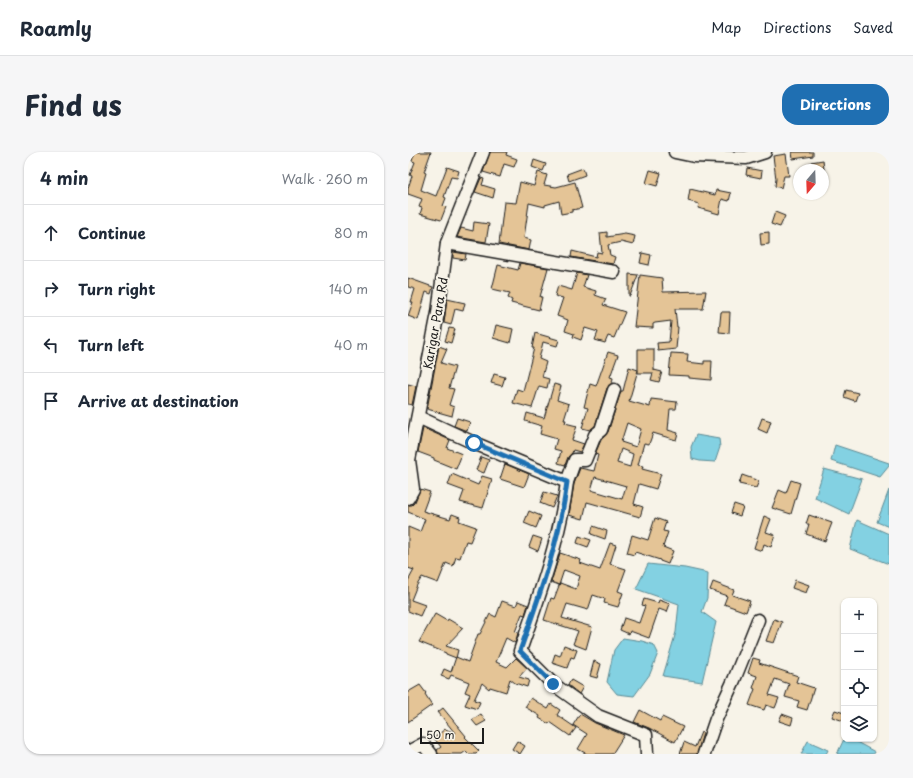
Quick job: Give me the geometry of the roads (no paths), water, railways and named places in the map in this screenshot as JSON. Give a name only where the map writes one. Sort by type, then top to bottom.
[{"type":"street","name":"Karigar Para Rd","points":[[408,498],[413,489],[409,460],[438,313],[447,244],[483,152]]},
{"type":"street","points":[[675,152],[694,156],[746,158],[766,152]]},
{"type":"street","points":[[447,244],[614,272]]},
{"type":"street","points":[[614,390],[601,430],[595,435],[585,460],[575,460],[567,482],[564,504],[548,569],[520,651],[553,684],[598,716],[646,735],[647,754]]},
{"type":"street","points":[[418,417],[474,443],[567,482]]},
{"type":"street","points":[[704,754],[716,719],[734,680],[758,620]]},
{"type":"street","points":[[408,752],[423,744],[432,754]]},
{"type":"water","points":[[696,435],[719,439],[720,447],[715,462],[692,459],[691,447]]},
{"type":"water","points":[[835,445],[889,463],[889,466],[880,477],[831,461]]},
{"type":"water","points":[[824,469],[862,479],[849,514],[815,498]]},
{"type":"water","points":[[889,490],[889,527],[877,522]]},
{"type":"water","points":[[857,520],[889,534],[889,564],[850,549]]},
{"type":"water","points":[[648,564],[685,568],[708,573],[707,598],[702,612],[716,622],[702,682],[663,676],[676,632],[679,604],[636,589]]},
{"type":"water","points":[[623,638],[642,641],[654,645],[658,653],[650,674],[634,696],[617,694],[607,682],[614,650]]},
{"type":"water","points":[[808,741],[828,750],[826,754],[801,754]]},
{"type":"water","points":[[843,742],[857,742],[875,752],[874,754],[837,754]]}]
